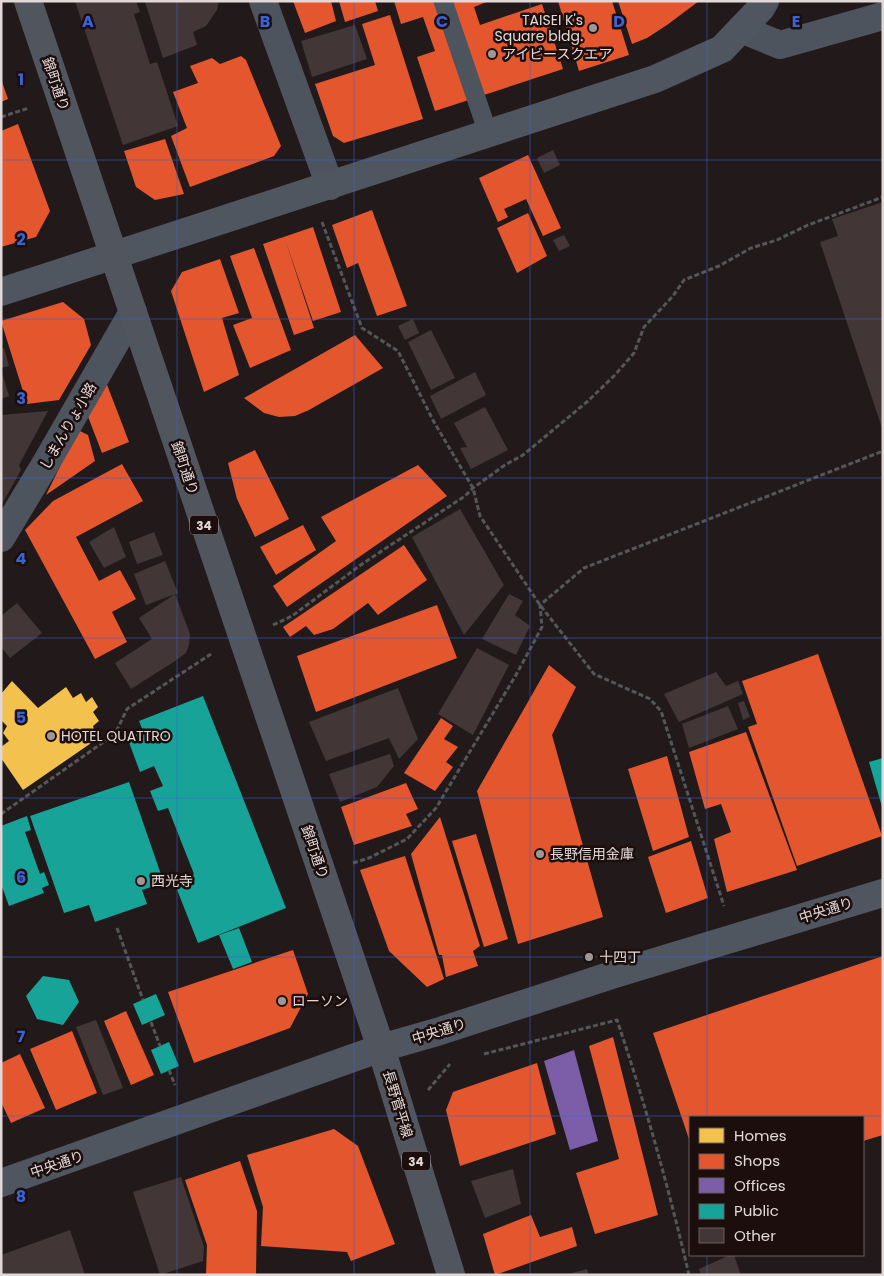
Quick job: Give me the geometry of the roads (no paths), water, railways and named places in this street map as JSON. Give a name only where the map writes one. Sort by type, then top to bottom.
[{"type":"main road","name":"錦町通り","points":[[28,1],[381,1048]]},
{"type":"main road","name":"長野菅平線","points":[[381,1048],[451,1275]]},
{"type":"street","points":[[263,1],[320,189]]},
{"type":"street","points":[[1,292],[655,79],[722,49],[761,8],[765,1]]},
{"type":"street","points":[[741,29],[780,45],[883,16]]},
{"type":"street","name":"しまんりょ小路","points":[[1,538],[46,464],[133,312]]},
{"type":"street","name":"中央通り","points":[[1,1183],[381,1048],[437,1032],[615,974],[883,894]]},
{"type":"lane","points":[[443,1],[488,133]]},
{"type":"place","name":"TAISEI K's Square bldg.","points":[[593,28]]},
{"type":"place","name":"アイビースクエア","points":[[492,54]]},
{"type":"place","name":"HOTEL QUATTRO","points":[[51,736]]},
{"type":"place","name":"長野信用金庫","points":[[540,854]]},
{"type":"place","name":"西光寺","points":[[141,881]]},
{"type":"place","name":"十四丁","points":[[589,957]]},
{"type":"place","name":"ローソン","points":[[282,1001]]}]
